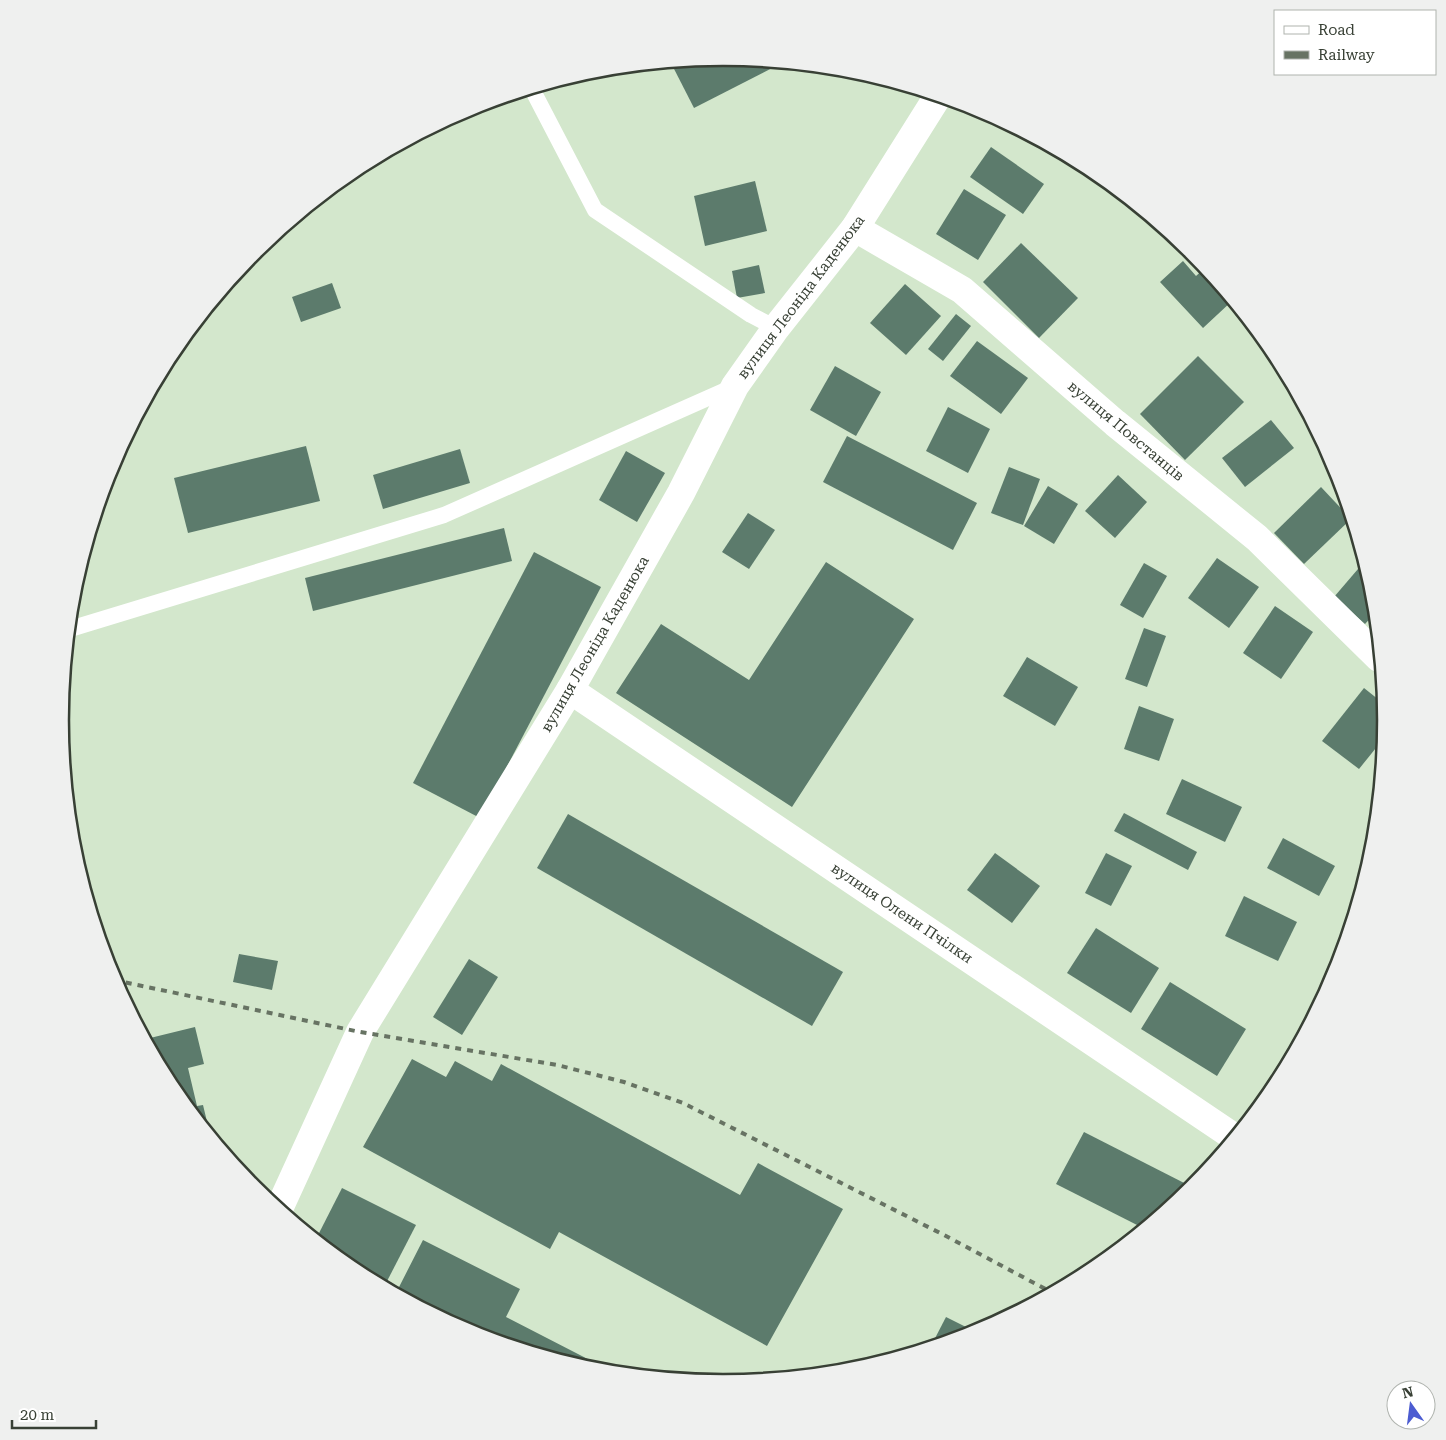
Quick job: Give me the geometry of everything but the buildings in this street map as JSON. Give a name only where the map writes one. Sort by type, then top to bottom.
[{"type":"street","name":"вулиця Леоніда Каденюка","points":[[282,1202],[360,1032],[570,690],[681,493],[735,386],[776,328],[854,228],[934,102]]},
{"type":"street","name":"вулиця Повстанців","points":[[854,228],[962,290],[1115,423],[1257,538],[1373,652]]},
{"type":"street","name":"вулиця Олени Пчілки","points":[[570,690],[1230,1133]]},
{"type":"lane","points":[[535,95],[595,210],[751,315],[776,328]]},
{"type":"lane","points":[[76,626],[444,515],[735,386]]},
{"type":"railway","points":[[125,982],[360,1032],[557,1065],[624,1082],[683,1103],[944,1235],[1045,1289]]}]
